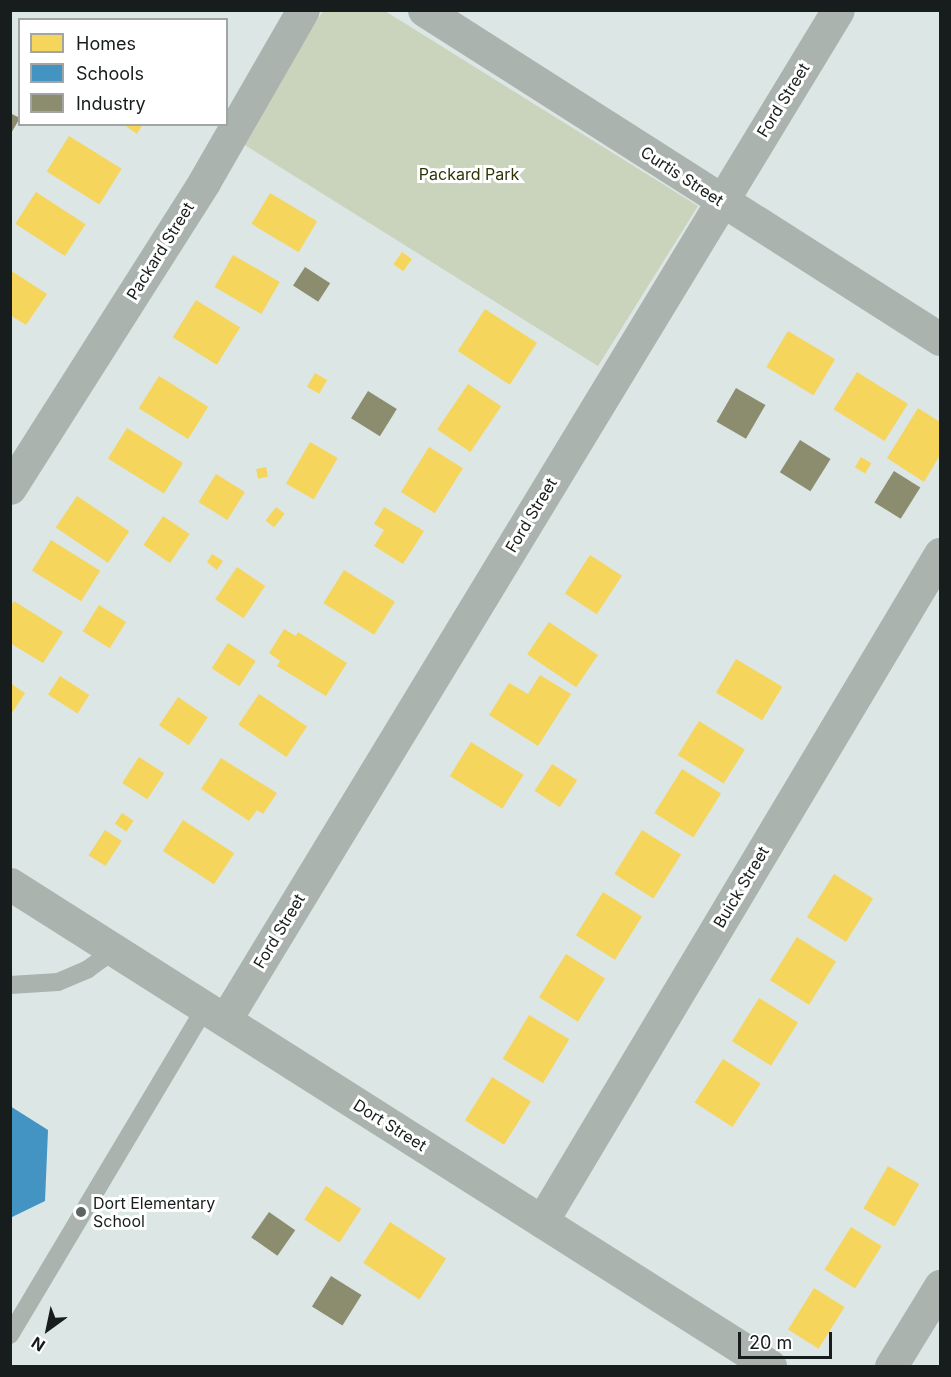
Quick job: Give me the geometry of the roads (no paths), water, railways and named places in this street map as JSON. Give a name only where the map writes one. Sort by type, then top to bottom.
[{"type":"street","name":"Packard Street","points":[[10,488],[204,182],[303,10]]},
{"type":"street","name":"Curtis Street","points":[[424,10],[940,339]]},
{"type":"street","name":"Ford Street","points":[[215,1014],[838,10]]},
{"type":"street","name":"Buick Street","points":[[542,1221],[940,554]]},
{"type":"street","name":"Dort Street","points":[[10,884],[770,1366]]},
{"type":"street","points":[[891,1366],[940,1286]]},
{"type":"lane","points":[[10,985],[58,982],[88,969],[114,950]]},
{"type":"lane","points":[[10,1335],[215,1014]]},
{"type":"place","name":"Dort Elementary School","points":[[81,1212]]},
{"type":"park label","name":"Packard Park","points":[[469,174]]}]
